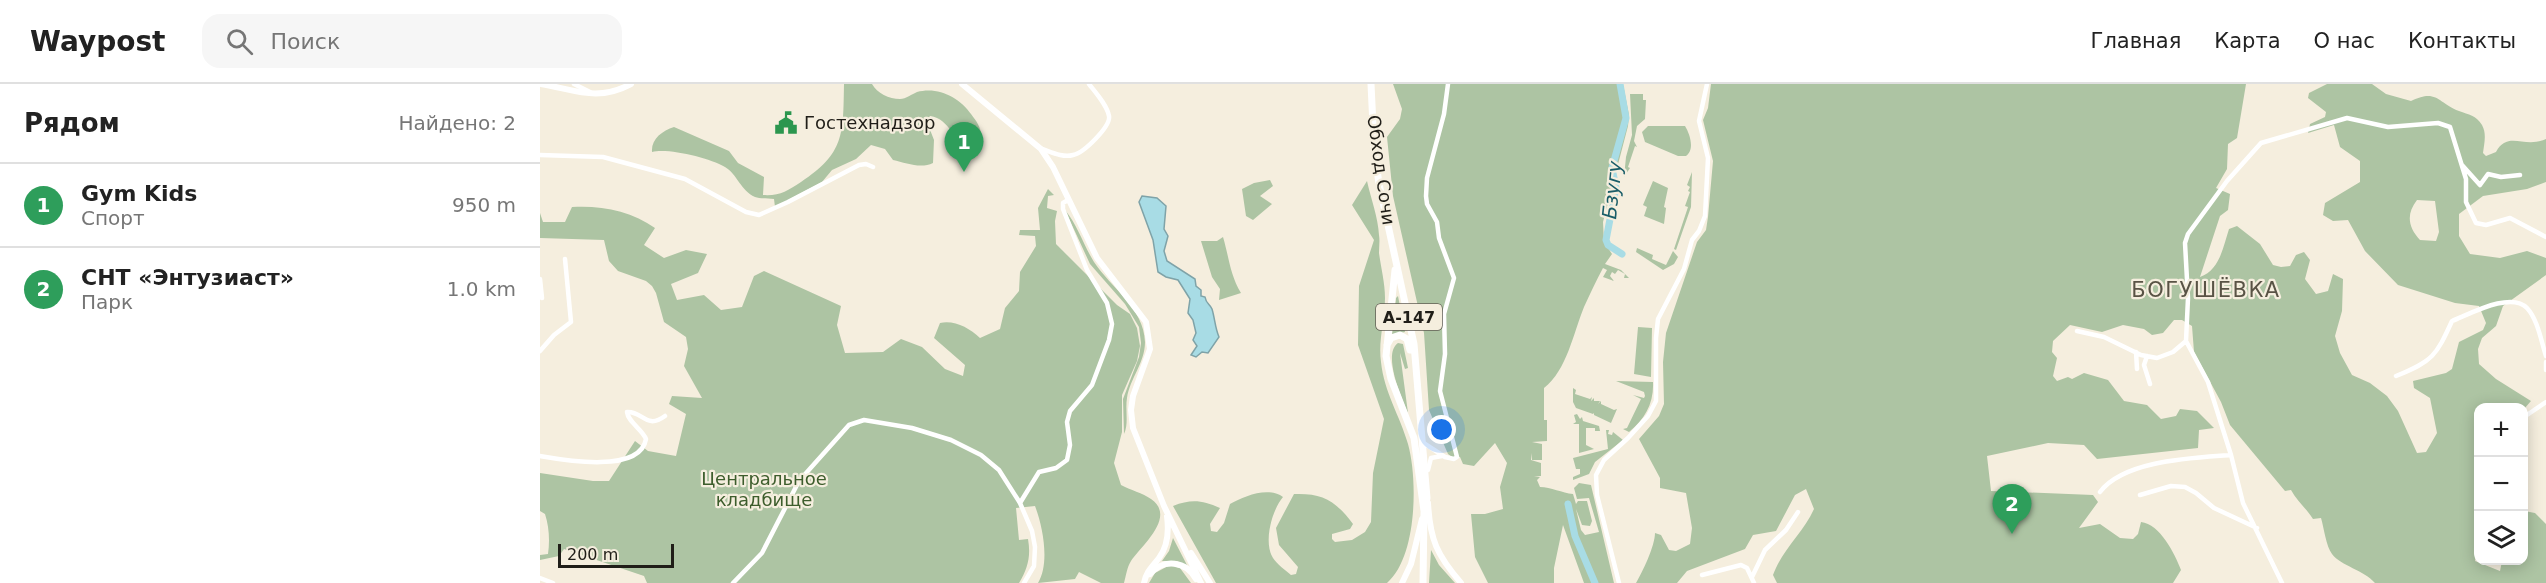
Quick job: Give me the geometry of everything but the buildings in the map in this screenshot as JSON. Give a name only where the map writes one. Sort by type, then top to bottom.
[{"type":"highway","name":"Обход Сочи","points":[[1371,84],[1374,147],[1414,344],[1415,379],[1426,479],[1427,498],[1424,513]]},
{"type":"highway","name":"Обход Сочи","points":[[1395,256],[1395,285],[1386,348],[1391,379],[1414,438],[1424,513],[1424,583]]},
{"type":"highway","name":"А-147","points":[[1386,348],[1391,338],[1400,335],[1407,339],[1415,379]]},
{"type":"main road","points":[[541,84],[596,94],[609,93],[631,84]]},
{"type":"main road","points":[[962,84],[1041,149],[1053,167],[1097,258],[1143,315],[1149,330],[1149,357],[1133,396],[1131,418],[1140,450],[1199,583]]},
{"type":"main road","name":"А-147","points":[[1427,498],[1431,534],[1436,550],[1461,583]]},
{"type":"main road","points":[[1145,583],[1148,571],[1164,550],[1167,541],[1166,510]]},
{"type":"main road","name":"А-147","points":[[1402,583],[1411,564],[1424,513]]},
{"type":"main road","points":[[1180,538],[1210,583]]},
{"type":"main road","points":[[1145,583],[1152,571],[1159,566],[1171,564],[1186,567],[1199,583]]},
{"type":"street","points":[[574,84],[596,94]]},
{"type":"street","points":[[1041,149],[1062,155],[1075,155],[1108,126],[1108,114],[1089,84]]},
{"type":"street","points":[[1426,479],[1431,458],[1456,458],[1440,384],[1445,354],[1444,314],[1454,278],[1439,238],[1437,222],[1427,204],[1426,196],[1427,178],[1444,114],[1448,84]]},
{"type":"street","points":[[1619,583],[1597,495],[1596,475],[1604,460],[1628,438],[1647,416],[1656,401],[1658,319],[1684,269],[1692,240],[1699,231],[1705,216],[1708,158],[1700,121],[1707,84]]},
{"type":"street","points":[[2282,583],[2243,503],[2231,455],[2208,382],[2186,341],[2188,298],[2185,243],[2188,234],[2227,182],[2261,143],[2340,119],[2388,127],[2438,123],[2450,127],[2466,179],[2466,202],[2476,223],[2486,225],[2510,218],[2546,237]]},
{"type":"street","points":[[540,155],[599,156],[626,163],[685,180],[746,212],[759,215],[859,165],[866,164],[873,167]]},
{"type":"street","points":[[2462,165],[2480,185],[2488,174],[2501,177],[2520,175]]},
{"type":"street","points":[[1020,503],[1039,472],[1056,468],[1068,460],[1070,445],[1067,422],[1070,411],[1093,382],[1109,340],[1112,324],[1107,303],[1094,283],[1063,209],[1063,203],[1068,200]]},
{"type":"street","points":[[540,351],[554,334],[571,322],[565,259]]},
{"type":"street","points":[[540,279],[543,298]]},
{"type":"street","points":[[2396,376],[2431,359],[2441,347],[2452,321],[2505,301],[2519,302],[2527,308],[2535,322],[2546,356]]},
{"type":"street","points":[[2077,331],[2104,337],[2136,352],[2157,357],[2173,352],[2186,341]]},
{"type":"street","points":[[2136,352],[2137,369]]},
{"type":"street","points":[[2147,356],[2144,365],[2150,384]]},
{"type":"street","points":[[2546,362],[2546,370]]},
{"type":"street","points":[[2528,414],[2546,402]]},
{"type":"street","points":[[540,456],[576,462],[628,458],[641,450],[646,439],[643,432],[628,417],[627,412],[632,411],[648,421],[658,420],[665,416]]},
{"type":"street","points":[[733,583],[762,553],[799,481],[838,436],[849,425],[859,420],[912,428],[961,443],[981,455],[999,470],[1020,503],[1032,531],[1035,547],[1034,566],[1024,583]]},
{"type":"street","points":[[1422,442],[1445,457]]},
{"type":"street","points":[[2100,492],[2107,483],[2118,476],[2143,468],[2179,459],[2231,455]]},
{"type":"street","points":[[2140,495],[2171,486],[2185,487],[2214,508],[2257,528]]},
{"type":"street","points":[[1753,580],[1765,550],[1786,530],[1798,512]]},
{"type":"street","points":[[1702,574],[1741,565],[1746,568],[1753,580]]},
{"type":"street","points":[[540,578],[553,583]]},
{"type":"green space","points":[[844,84],[872,84],[880,93],[896,99],[925,91],[948,95],[955,98],[971,114],[980,128],[981,139],[972,145],[965,143],[955,136],[943,122],[930,116],[927,122],[934,140],[933,163],[918,165],[893,160],[885,149],[871,145],[856,159],[832,170],[822,182],[775,207],[774,199],[757,198],[750,194],[725,167],[699,157],[652,152],[653,143],[658,136],[674,127],[729,151],[738,163],[764,177],[763,195],[783,192],[815,172],[834,151],[842,129]]},
{"type":"green space","points":[[1393,84],[1623,84],[1629,115],[1628,126],[1603,222],[1604,242],[1612,254],[1605,264],[1621,270],[1625,274],[1618,270],[1615,274],[1612,272],[1610,276],[1614,281],[1603,277],[1607,270],[1603,268],[1584,307],[1564,362],[1544,388],[1544,420],[1547,420],[1547,441],[1532,442],[1542,444],[1542,460],[1532,460],[1532,453],[1531,460],[1541,463],[1541,476],[1534,476],[1540,477],[1537,480],[1540,487],[1573,494],[1576,504],[1578,501],[1587,501],[1592,521],[1590,526],[1582,525],[1576,509],[1581,530],[1585,535],[1599,532],[1589,498],[1577,499],[1574,488],[1579,483],[1591,485],[1614,583],[1584,583],[1563,525],[1554,568],[1554,583],[1488,583],[1475,557],[1471,514],[1485,514],[1503,509],[1500,487],[1507,463],[1495,443],[1474,466],[1463,464],[1460,457],[1452,457],[1448,454],[1429,410],[1424,333],[1393,196],[1387,137],[1400,119],[1402,109]]},
{"type":"green space","points":[[1711,84],[2246,84],[2237,138],[2228,144],[2227,169],[2216,188],[2230,194],[2228,210],[2220,216],[2200,277],[2212,269],[2229,229],[2237,226],[2260,244],[2273,265],[2290,266],[2296,255],[2304,252],[2310,260],[2305,279],[2316,294],[2328,291],[2333,274],[2343,279],[2342,311],[2335,336],[2340,353],[2352,375],[2370,383],[2387,396],[2398,411],[2417,453],[2426,452],[2437,433],[2430,398],[2414,388],[2413,381],[2446,373],[2452,369],[2459,342],[2483,330],[2486,323],[2479,306],[2455,303],[2398,285],[2365,251],[2348,220],[2333,221],[2323,215],[2325,203],[2360,182],[2360,161],[2340,147],[2334,125],[2308,133],[2310,124],[2325,117],[2326,112],[2308,98],[2309,93],[2327,84],[2372,84],[2386,94],[2411,101],[2420,97],[2432,96],[2480,122],[2485,139],[2483,153],[2486,156],[2496,152],[2506,142],[2538,142],[2546,139],[2546,182],[2527,189],[2483,196],[2459,214],[2459,236],[2470,254],[2500,258],[2527,251],[2546,258],[2546,275],[2503,306],[2496,326],[2482,338],[2478,349],[2479,364],[2496,379],[2531,401],[2528,404],[2474,403],[2474,565],[2485,565],[2500,571],[2501,565],[2528,565],[2528,512],[2535,513],[2546,524],[2546,583],[2375,583],[2341,562],[2330,551],[2321,518],[2313,519],[2291,490],[2285,491],[2230,425],[2221,402],[2194,352],[2192,326],[2182,320],[2174,320],[2163,333],[2152,335],[2144,329],[2123,325],[2102,332],[2070,325],[2053,341],[2052,352],[2057,358],[2053,376],[2057,381],[2068,377],[2072,379],[2084,373],[2108,380],[2124,401],[2147,405],[2161,419],[2176,416],[2180,409],[2197,411],[2214,428],[2199,430],[2198,448],[2097,459],[2084,445],[2048,443],[1987,456],[1991,491],[2093,495],[2098,502],[2079,528],[2100,524],[2120,538],[2133,539],[2138,534],[2141,522],[2154,528],[2171,548],[2181,570],[2173,583],[1777,583],[1773,575],[1777,566],[1814,509],[1806,489],[1795,495],[1776,531],[1753,535],[1745,549],[1687,571],[1677,583],[1636,583],[1651,552],[1655,533],[1661,535],[1669,550],[1676,551],[1690,544],[1692,528],[1686,493],[1660,488],[1660,478],[1639,439],[1659,416],[1664,404],[1663,362],[1666,333],[1697,242],[1706,230],[1713,161],[1703,120],[1708,108]],"holes":[[[2417,200],[2435,201],[2439,232],[2436,241],[2420,240],[2413,230],[2410,215]]]},
{"type":"green space","points":[[1630,94],[1643,94],[1643,100],[1646,100],[1645,119],[1637,126],[1634,141],[1637,147],[1635,146],[1628,167],[1630,168],[1624,177],[1632,135]]},
{"type":"green space","points":[[1648,126],[1685,126],[1691,142],[1689,153],[1686,156],[1678,156],[1645,142],[1642,132]]},
{"type":"green space","points":[[1692,172],[1691,207],[1676,250],[1674,249],[1688,207],[1685,206],[1690,192],[1688,191],[1690,187],[1687,185]]},
{"type":"green space","points":[[1270,180],[1273,186],[1260,196],[1272,204],[1253,220],[1246,216],[1242,189],[1254,183]]},
{"type":"green space","points":[[1367,181],[1376,215],[1385,292],[1380,346],[1381,362],[1389,394],[1408,444],[1413,477],[1412,517],[1404,555],[1397,571],[1387,583],[1216,583],[1173,506],[1196,501],[1220,508],[1210,524],[1211,531],[1217,532],[1224,523],[1230,504],[1249,495],[1263,492],[1283,497],[1272,518],[1269,544],[1273,558],[1291,575],[1296,574],[1298,567],[1279,545],[1276,528],[1294,494],[1312,495],[1327,500],[1340,509],[1353,524],[1350,529],[1332,534],[1335,542],[1352,540],[1365,532],[1371,522],[1373,473],[1384,419],[1358,345],[1359,286],[1374,240],[1352,205]]},
{"type":"green space","points":[[1653,181],[1668,188],[1664,207],[1666,208],[1664,224],[1644,216],[1647,207],[1643,205]]},
{"type":"green space","name":"Центральное кладбище","points":[[1048,189],[1054,195],[1048,196],[1047,208],[1057,211],[1056,244],[1117,305],[1130,314],[1137,328],[1140,346],[1137,361],[1122,395],[1122,432],[1114,463],[1121,485],[1151,499],[1158,506],[1160,514],[1159,523],[1130,563],[1124,583],[1101,583],[1079,572],[1075,579],[1038,583],[1044,565],[1044,545],[1035,506],[1016,508],[1019,540],[1028,539],[1029,551],[1027,567],[1019,583],[647,583],[644,576],[564,549],[559,556],[540,560],[540,555],[548,554],[549,539],[545,514],[540,511],[540,473],[593,481],[609,481],[635,441],[648,451],[676,456],[686,414],[669,404],[672,396],[702,398],[684,366],[688,349],[686,337],[664,322],[652,286],[646,281],[618,271],[609,261],[604,240],[540,238],[540,213],[543,222],[565,222],[572,207],[615,210],[636,217],[655,228],[644,245],[664,258],[686,250],[707,254],[698,273],[671,284],[677,300],[704,295],[721,310],[742,307],[754,276],[764,271],[841,306],[837,325],[845,353],[883,352],[901,339],[922,347],[945,369],[963,376],[965,365],[934,338],[940,323],[946,322],[962,326],[980,338],[1000,329],[1005,308],[1019,291],[1020,272],[1036,246],[1035,236],[1019,235],[1020,230],[1040,230],[1038,208]]},
{"type":"green space","points":[[1065,210],[1094,262],[1126,299],[1143,330],[1144,350],[1129,391],[1124,434],[1123,399],[1139,357],[1141,343],[1139,327],[1125,304],[1090,264]]},
{"type":"green space","points":[[1223,237],[1232,273],[1241,293],[1219,300],[1220,289],[1212,277],[1201,241],[1217,241]]},
{"type":"green space","points":[[1637,248],[1653,255],[1652,259],[1666,265],[1673,251],[1678,257],[1674,264],[1663,270],[1636,252]]},
{"type":"green space","points":[[1398,296],[1405,332],[1392,335],[1396,298]]},
{"type":"green space","points":[[1638,327],[1652,328],[1651,377],[1634,374]]},
{"type":"green space","points":[[1398,343],[1403,344],[1408,368],[1405,369],[1400,353],[1408,413],[1398,388],[1393,366],[1392,357]]},
{"type":"green space","points":[[1616,381],[1653,382],[1650,404],[1640,422],[1629,432],[1623,429],[1627,428],[1641,399],[1633,395],[1644,398],[1644,392]]},
{"type":"green space","points":[[1573,388],[1576,390],[1575,394],[1590,399],[1592,397],[1591,401],[1594,398],[1594,401],[1600,401],[1598,404],[1601,401],[1601,404],[1614,410],[1617,409],[1611,423],[1594,413],[1576,408],[1573,402]]},
{"type":"green space","points":[[1577,414],[1580,419],[1582,417],[1583,421],[1599,426],[1600,431],[1595,431],[1595,428],[1586,428],[1586,445],[1594,449],[1579,453],[1579,424],[1573,424],[1576,422],[1574,415]]},
{"type":"green space","points":[[1606,430],[1609,430],[1608,434],[1612,435],[1613,432],[1623,440],[1595,462],[1589,474],[1573,480],[1573,477],[1580,474],[1580,469],[1576,469],[1573,458],[1608,449]]},
{"type":"green space","points":[[1173,538],[1188,567],[1177,561],[1162,561],[1169,551]]},
{"type":"green space","points":[[1431,550],[1439,565],[1455,583],[1429,583]]},
{"type":"green space","points":[[1170,565],[1180,568],[1191,583],[1149,583],[1155,573]]},
{"type":"water","points":[[1142,196],[1157,198],[1166,206],[1164,229],[1168,236],[1164,251],[1167,261],[1195,279],[1196,286],[1201,290],[1201,296],[1205,297],[1212,309],[1219,337],[1208,353],[1202,352],[1196,357],[1191,355],[1197,346],[1193,340],[1196,333],[1193,320],[1188,313],[1190,299],[1178,280],[1158,272],[1153,240],[1139,202]]},
{"type":"waterway","name":"Бзугу","points":[[1620,84],[1626,118],[1612,168],[1616,188],[1606,240],[1608,245],[1622,254]]},
{"type":"waterway","name":"Бзугу","points":[[1568,504],[1575,536],[1595,583]]},
{"type":"place","name":"Гостехнадзор","points":[[786,123]]},
{"type":"place","name":"Gym Kids","points":[[964,172]]},
{"type":"place","name":"СНТ «Энтузиаст»","points":[[2012,534]]},
{"type":"district","name":"БОГУШЁВКА","points":[[2206,290]]}]
